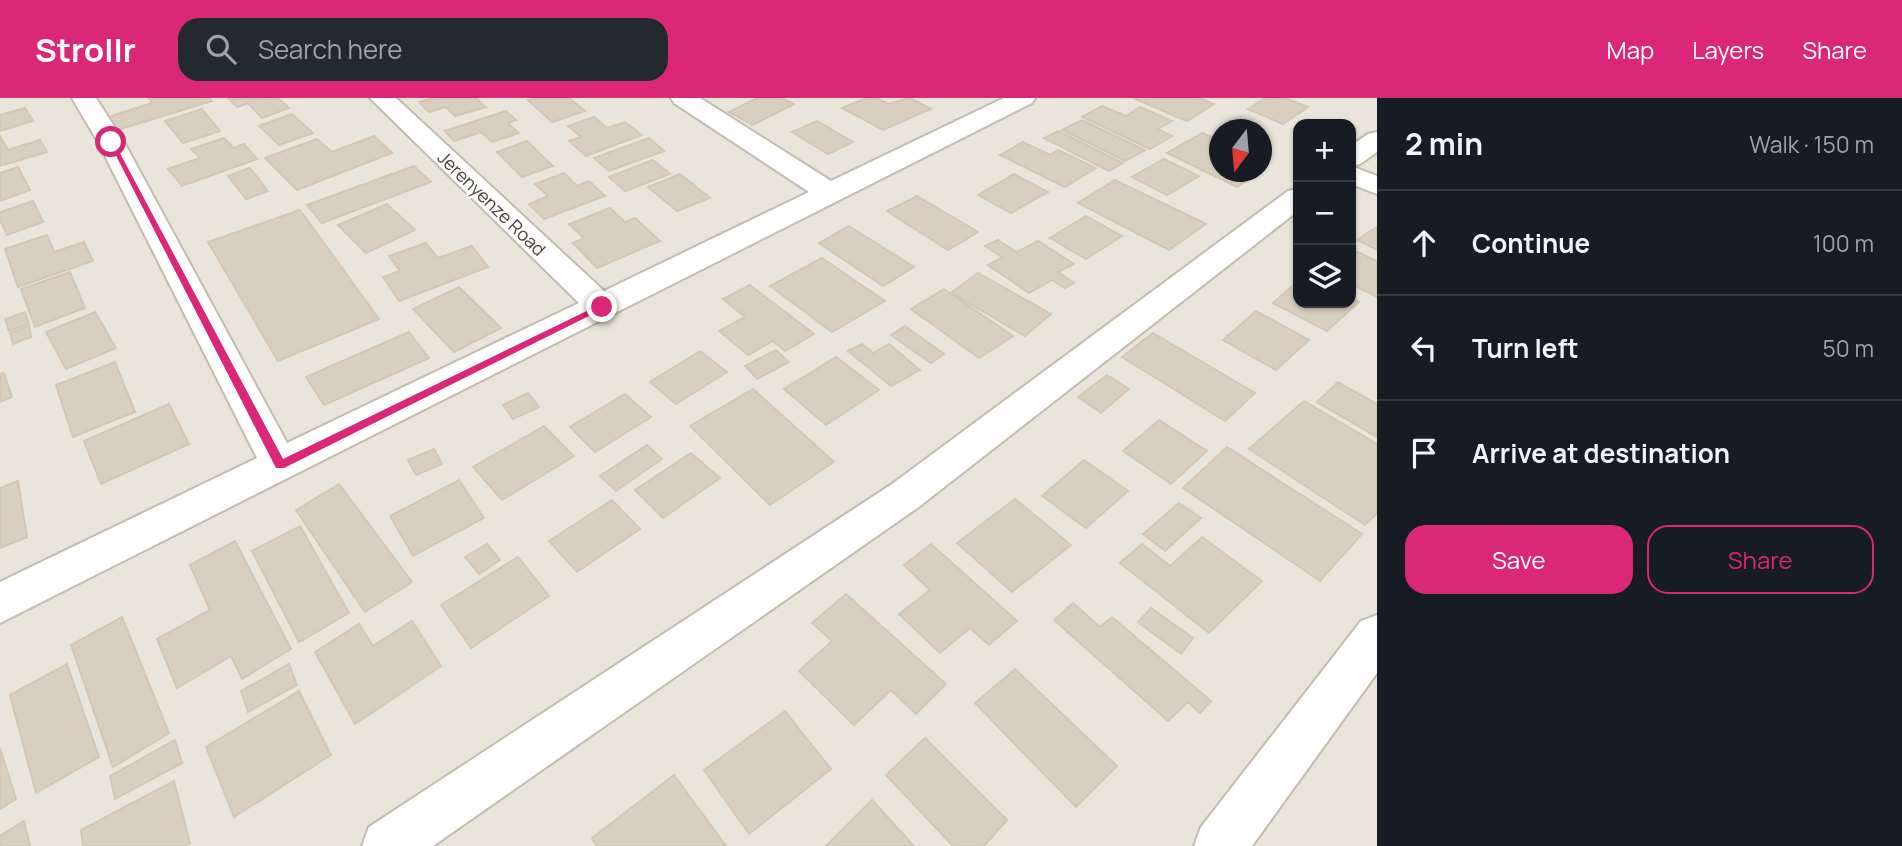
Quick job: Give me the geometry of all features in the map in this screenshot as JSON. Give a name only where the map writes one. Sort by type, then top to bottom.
[{"type":"street","points":[[84,98],[111,142],[280,465]]},
{"type":"street","name":"Jerenyenze Road","points":[[382,98],[602,307]]},
{"type":"street","points":[[683,98],[828,192]]},
{"type":"street","points":[[0,603],[602,307],[828,192],[996,102]]},
{"type":"street","points":[[1356,155],[1377,140]]},
{"type":"street","points":[[1356,176],[1377,186]]},
{"type":"street","points":[[388,846],[906,495],[1293,201]]},
{"type":"street","points":[[1220,846],[1377,636]]},
{"type":"shaded area","points":[[0,98],[1377,98],[1377,846],[0,846]]},
{"type":"building","points":[[149,98],[209,98],[212,101],[117,130],[108,117],[152,103]]},
{"type":"building","points":[[278,98],[289,108],[262,118],[248,103],[237,107],[229,99]]},
{"type":"building","points":[[433,98],[476,98],[486,107],[455,116],[446,107],[429,112],[419,102]]},
{"type":"building","points":[[569,98],[585,111],[552,122],[528,100]]},
{"type":"building","points":[[757,98],[782,98],[794,104],[753,125],[729,112]]},
{"type":"building","points":[[866,98],[877,98],[888,104],[910,98],[931,109],[883,130],[842,108]]},
{"type":"building","points":[[1133,98],[1199,98],[1214,104],[1187,121]]},
{"type":"building","points":[[1265,98],[1285,98],[1308,107],[1283,124],[1248,109]]},
{"type":"building","points":[[1102,106],[1126,116],[1140,107],[1172,121],[1158,129],[1172,136],[1150,149],[1082,117]]},
{"type":"building","points":[[25,108],[33,121],[0,131],[0,115]]},
{"type":"building","points":[[202,109],[220,131],[183,143],[165,121]]},
{"type":"building","points":[[506,111],[516,120],[508,123],[519,133],[492,142],[481,132],[454,141],[445,131]]},
{"type":"building","points":[[292,114],[313,133],[279,145],[259,126]]},
{"type":"building","points":[[594,117],[607,128],[625,122],[642,135],[586,156],[569,141],[581,137],[568,126]]},
{"type":"building","points":[[1082,120],[1145,150],[1125,161],[1062,130]]},
{"type":"building","points":[[817,121],[853,142],[828,154],[792,132]]},
{"type":"building","points":[[1058,131],[1123,163],[1109,171],[1044,138]]},
{"type":"building","points":[[1202,133],[1209,136],[1209,173],[1167,153]]},
{"type":"building","points":[[0,136],[8,150],[40,140],[47,152],[0,166]]},
{"type":"building","points":[[374,136],[392,153],[297,190],[265,158],[317,139],[332,152]]},
{"type":"building","points":[[224,138],[234,148],[244,144],[257,159],[182,186],[168,169],[200,158],[191,149]]},
{"type":"building","points":[[649,138],[664,151],[609,171],[594,158]]},
{"type":"building","points":[[527,141],[553,166],[522,177],[497,152]]},
{"type":"building","points":[[1023,142],[1050,155],[1058,150],[1096,168],[1065,187],[1000,155]]},
{"type":"building","points":[[1164,159],[1199,176],[1167,195],[1132,177]]},
{"type":"building","points":[[653,160],[670,174],[625,191],[609,177]]},
{"type":"building","points":[[414,166],[431,182],[322,223],[307,205]]},
{"type":"building","points":[[18,167],[30,190],[0,201],[0,173]]},
{"type":"building","points":[[250,168],[268,191],[246,199],[228,176]]},
{"type":"building","points":[[564,173],[577,186],[589,181],[605,196],[544,219],[529,204],[548,196],[535,184]]},
{"type":"building","points":[[680,174],[710,198],[677,211],[648,187]]},
{"type":"building","points":[[1014,174],[1048,192],[1011,213],[978,195]]},
{"type":"building","points":[[1115,180],[1206,224],[1169,250],[1078,203]]},
{"type":"building","points":[[1227,182],[1245,182],[1237,187]]},
{"type":"building","points":[[917,196],[978,232],[948,250],[887,211]]},
{"type":"building","points":[[33,201],[43,222],[7,235],[0,220],[0,212]]},
{"type":"building","points":[[387,204],[415,230],[366,253],[338,225]]},
{"type":"building","points":[[610,208],[625,222],[635,218],[660,241],[597,268],[573,243],[584,238],[569,224]]},
{"type":"building","points":[[300,210],[379,319],[278,361],[208,242]]},
{"type":"building","points":[[1086,216],[1122,236],[1086,259],[1050,238]]},
{"type":"building","points":[[849,226],[914,267],[883,286],[819,243]]},
{"type":"building","points":[[1377,227],[1377,250],[1357,240]]},
{"type":"building","points":[[47,235],[54,252],[84,242],[93,261],[18,287],[5,249]]},
{"type":"building","points":[[998,240],[1017,252],[1038,241],[1074,264],[1058,272],[1074,283],[1065,288],[1052,280],[1029,293],[988,265],[1002,257],[985,246]]},
{"type":"building","points":[[426,243],[438,258],[472,246],[488,267],[399,301],[383,277],[400,271],[389,256]]},
{"type":"building","points":[[1356,251],[1377,261],[1377,297],[1356,286]]},
{"type":"building","points":[[822,258],[885,301],[832,332],[770,286]]},
{"type":"building","points":[[70,272],[85,308],[35,327],[21,289]]},
{"type":"building","points":[[978,273],[1051,314],[1025,336],[951,293]]},
{"type":"building","points":[[750,285],[814,334],[785,351],[773,341],[748,355],[719,331],[745,317],[723,299]]},
{"type":"building","points":[[1293,285],[1293,308],[1352,308],[1327,331],[1273,303]]},
{"type":"building","points":[[459,287],[501,328],[454,352],[413,309]]},
{"type":"building","points":[[944,289],[1013,336],[979,358],[911,309]]},
{"type":"building","points":[[1256,311],[1309,340],[1276,370],[1223,340]]},
{"type":"building","points":[[25,312],[29,324],[9,331],[5,319]]},
{"type":"building","points":[[95,312],[116,348],[66,369],[46,332]]},
{"type":"building","points":[[29,326],[31,337],[13,344],[10,333]]},
{"type":"building","points":[[905,326],[944,354],[931,363],[891,335]]},
{"type":"building","points":[[409,332],[429,358],[324,405],[306,377]]},
{"type":"building","points":[[1153,333],[1255,393],[1225,421],[1122,357]]},
{"type":"building","points":[[862,344],[873,353],[889,344],[920,370],[891,386],[848,351]]},
{"type":"building","points":[[776,350],[789,362],[757,379],[745,366]]},
{"type":"building","points":[[700,351],[727,372],[676,404],[650,382]]},
{"type":"building","points":[[836,357],[879,390],[826,425],[784,389]]},
{"type":"building","points":[[115,362],[135,412],[73,437],[56,385]]},
{"type":"building","points":[[4,373],[12,397],[0,402],[0,374]]},
{"type":"building","points":[[1107,375],[1129,389],[1101,413],[1078,397]]},
{"type":"building","points":[[1338,382],[1377,404],[1377,437],[1317,402]]},
{"type":"building","points":[[753,389],[834,462],[770,505],[690,426]]},
{"type":"building","points":[[528,393],[539,407],[513,419],[503,405]]},
{"type":"building","points":[[625,394],[651,417],[595,452],[570,427]]},
{"type":"building","points":[[1304,401],[1377,444],[1377,513],[1365,525],[1249,449]]},
{"type":"building","points":[[169,404],[189,444],[101,484],[84,441]]},
{"type":"building","points":[[1159,420],[1207,451],[1171,484],[1123,451]]},
{"type":"building","points":[[544,426],[574,456],[502,500],[473,467]]},
{"type":"building","points":[[647,445],[662,459],[616,491],[600,476]]},
{"type":"building","points":[[1227,447],[1362,534],[1320,581],[1183,488]]},
{"type":"building","points":[[434,449],[442,464],[416,475],[408,460]]},
{"type":"building","points":[[691,453],[720,478],[663,518],[635,490]]},
{"type":"building","points":[[1084,460],[1128,491],[1086,528],[1042,496]]},
{"type":"building","points":[[459,480],[484,518],[413,556],[390,516]]},
{"type":"building","points":[[18,481],[27,537],[0,548],[0,488]]},
{"type":"building","points":[[339,484],[412,582],[365,612],[296,510]]},
{"type":"building","points":[[1015,499],[1071,545],[1012,592],[957,543]]},
{"type":"building","points":[[612,500],[640,529],[577,572],[549,541]]},
{"type":"building","points":[[1179,503],[1201,518],[1165,551],[1143,534]]},
{"type":"building","points":[[300,526],[349,613],[299,642],[252,551]]},
{"type":"building","points":[[1202,537],[1262,581],[1209,633],[1120,563],[1142,544],[1170,566]]},
{"type":"building","points":[[235,541],[291,649],[242,679],[231,656],[177,688],[157,639],[210,610],[190,565]]},
{"type":"building","points":[[487,544],[500,560],[479,574],[465,557]]},
{"type":"building","points":[[931,544],[1017,621],[989,645],[970,628],[940,653],[899,614],[930,590],[904,565]]},
{"type":"building","points":[[518,557],[549,596],[471,648],[441,605]]},
{"type":"building","points":[[846,594],[946,684],[916,714],[891,690],[854,725],[799,671],[832,641],[812,623]]},
{"type":"building","points":[[1073,603],[1100,627],[1112,617],[1211,701],[1200,713],[1188,702],[1168,721],[1054,620]]},
{"type":"building","points":[[1151,608],[1193,638],[1181,654],[1138,622]]},
{"type":"building","points":[[122,617],[169,733],[113,767],[71,645]]},
{"type":"building","points":[[412,621],[441,666],[355,724],[315,652],[359,624],[373,646]]},
{"type":"building","points":[[67,664],[99,757],[36,793],[10,695]]},
{"type":"building","points":[[289,664],[297,685],[248,712],[241,691]]},
{"type":"building","points":[[1015,669],[1117,766],[1076,807],[975,703]]},
{"type":"building","points":[[299,691],[331,755],[234,817],[206,747]]},
{"type":"building","points":[[785,711],[831,769],[749,834],[704,770]]},
{"type":"building","points":[[925,738],[1007,820],[984,846],[953,846],[886,775]]},
{"type":"building","points":[[175,740],[182,763],[115,799],[110,776]]},
{"type":"building","points":[[0,748],[16,799],[0,809]]},
{"type":"building","points":[[674,775],[726,846],[597,846],[592,838]]},
{"type":"building","points":[[174,781],[190,843],[185,846],[83,846],[81,830]]},
{"type":"building","points":[[872,800],[914,846],[826,846]]},
{"type":"building","points":[[24,821],[30,846],[0,846],[0,836]]},
{"type":"route","points":[[111,142],[280,465],[602,307]]}]
